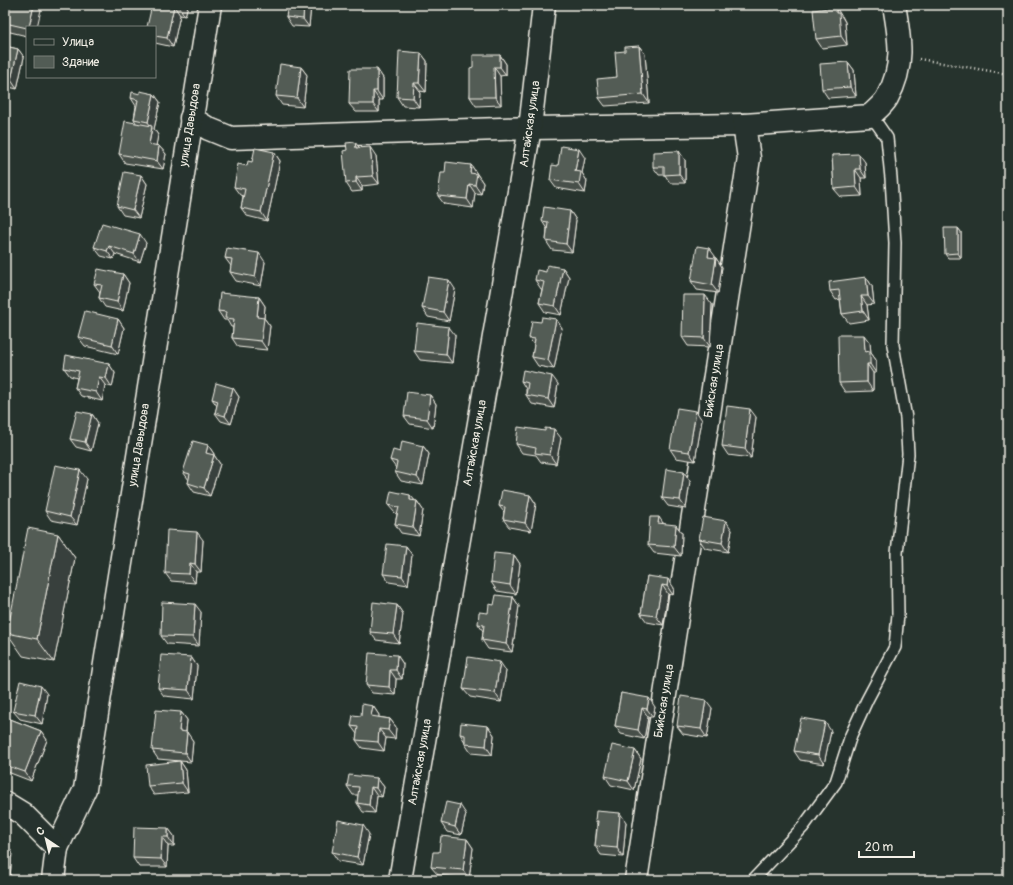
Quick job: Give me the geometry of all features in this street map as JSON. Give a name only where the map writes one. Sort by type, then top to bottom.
[{"type":"street","name":"улица Давыдова","points":[[53,880],[57,848],[85,788],[210,5]]},
{"type":"street","name":"Алтайская улица","points":[[400,880],[530,128],[544,5]]},
{"type":"street","points":[[191,118],[209,129],[231,138],[530,128],[744,125],[870,116],[886,99],[897,74],[901,43],[894,5]]},
{"type":"street","name":"Бийская улица","points":[[636,880],[749,158],[744,125]]},
{"type":"street","points":[[5,803],[23,814],[57,848]]},
{"type":"lane","points":[[753,880],[803,827],[836,782],[851,735],[867,700],[895,647],[898,614],[897,553],[908,454],[906,418],[894,344],[895,243],[888,151],[886,138],[870,116]]},
{"type":"path","points":[[901,43],[920,60],[1008,74]]},
{"type":"building","points":[[5,5],[34,5],[29,26],[26,26],[26,28],[5,23]]},
{"type":"building","points":[[152,5],[180,5],[179,7],[174,6],[167,38],[156,36],[156,26],[147,26]]},
{"type":"building","points":[[288,5],[304,5],[303,19],[286,17]]},
{"type":"building","points":[[836,7],[836,13],[839,13],[841,36],[816,39],[813,10]]},
{"type":"building","points":[[5,46],[18,49],[11,80],[5,79]]},
{"type":"building","points":[[639,46],[643,94],[599,98],[597,79],[617,77],[615,52],[625,51],[625,47]]},
{"type":"building","points":[[399,51],[421,53],[419,83],[414,83],[413,98],[397,97]]},
{"type":"building","points":[[473,55],[500,55],[500,67],[494,67],[495,97],[470,97],[470,68],[473,67]]},
{"type":"building","points":[[848,62],[850,87],[822,89],[820,64]]},
{"type":"building","points":[[280,64],[301,67],[297,98],[276,96]]},
{"type":"building","points":[[350,69],[377,69],[377,91],[373,91],[373,104],[349,104]]},
{"type":"building","points":[[140,91],[154,94],[148,122],[134,119],[138,100],[131,98],[132,92],[140,94]]},
{"type":"building","points":[[125,121],[152,126],[149,144],[159,146],[157,161],[119,154]]},
{"type":"building","points":[[355,142],[356,148],[370,147],[373,176],[356,177],[356,182],[346,183],[343,151],[347,150],[346,143]]},
{"type":"building","points":[[561,146],[579,149],[575,171],[581,172],[579,184],[550,180],[552,165],[558,166]]},
{"type":"building","points":[[255,148],[274,152],[261,212],[241,208],[245,189],[234,187],[238,164],[247,166],[248,161],[252,162]]},
{"type":"building","points":[[679,151],[679,174],[664,175],[664,167],[653,167],[653,152]]},
{"type":"building","points":[[859,154],[860,169],[855,169],[856,187],[834,189],[832,155]]},
{"type":"building","points":[[446,162],[471,165],[470,173],[477,174],[475,185],[469,184],[467,199],[438,196],[441,173],[445,173]]},
{"type":"building","points":[[124,172],[141,175],[133,210],[117,206]]},
{"type":"building","points":[[544,207],[570,211],[566,244],[546,241],[548,222],[542,221]]},
{"type":"building","points":[[102,223],[140,234],[134,254],[109,246],[107,251],[94,247]]},
{"type":"building","points":[[944,228],[958,228],[958,253],[945,254]]},
{"type":"building","points":[[697,246],[709,248],[708,257],[716,258],[712,285],[691,281]]},
{"type":"building","points":[[227,248],[259,253],[255,277],[230,272],[232,259],[225,258]]},
{"type":"building","points":[[547,265],[563,268],[555,306],[539,303],[544,282],[535,280],[537,270],[546,272]]},
{"type":"building","points":[[98,269],[123,274],[117,302],[99,298],[102,285],[94,284]]},
{"type":"building","points":[[428,277],[449,280],[443,312],[422,308]]},
{"type":"building","points":[[866,277],[868,296],[861,296],[863,311],[842,314],[839,290],[830,291],[829,282]]},
{"type":"building","points":[[220,293],[259,297],[257,317],[264,318],[261,341],[232,338],[234,319],[225,318],[226,312],[218,311]]},
{"type":"building","points":[[683,295],[705,295],[704,338],[682,337]]},
{"type":"building","points":[[85,311],[118,319],[112,345],[78,337]]},
{"type":"building","points":[[542,317],[556,319],[548,360],[532,357],[535,339],[529,338],[532,321],[541,322]]},
{"type":"building","points":[[417,323],[449,327],[446,354],[414,351]]},
{"type":"building","points":[[838,335],[864,335],[865,352],[870,351],[870,364],[867,364],[867,382],[839,383]]},
{"type":"building","points":[[66,355],[109,364],[106,378],[99,377],[96,392],[75,388],[79,371],[64,368]]},
{"type":"building","points":[[523,370],[552,376],[548,399],[526,395],[528,383],[521,381]]},
{"type":"building","points":[[216,383],[233,388],[225,416],[215,413],[218,401],[212,399]]},
{"type":"building","points":[[407,392],[430,395],[427,419],[404,416]]},
{"type":"building","points":[[727,406],[750,409],[745,449],[722,446]]},
{"type":"building","points":[[677,408],[696,411],[689,452],[670,449]]},
{"type":"building","points":[[77,411],[92,414],[85,442],[70,439]]},
{"type":"building","points":[[518,427],[545,431],[545,428],[554,429],[550,455],[535,453],[536,448],[516,444]]},
{"type":"building","points":[[193,441],[208,445],[206,453],[214,455],[204,488],[188,483],[190,474],[183,472]]},
{"type":"building","points":[[402,441],[423,446],[417,477],[395,472],[397,462],[390,460],[393,450],[400,452]]},
{"type":"building","points":[[55,465],[80,470],[70,517],[45,511]]},
{"type":"building","points":[[666,469],[684,472],[680,500],[662,498]]},
{"type":"building","points":[[502,490],[530,495],[525,523],[503,519],[505,507],[499,506]]},
{"type":"building","points":[[391,491],[410,495],[410,500],[417,501],[413,527],[395,524],[399,507],[388,505]]},
{"type":"building","points":[[650,517],[659,517],[658,523],[676,525],[674,547],[648,545]]},
{"type":"building","points":[[703,517],[726,521],[722,543],[699,539]]},
{"type":"building","points":[[28,528],[58,534],[37,639],[7,633]]},
{"type":"building","points":[[167,530],[197,532],[195,564],[190,563],[189,574],[165,573]]},
{"type":"building","points":[[387,544],[406,546],[402,576],[383,574]]},
{"type":"building","points":[[494,553],[514,555],[510,585],[491,582]]},
{"type":"building","points":[[647,576],[668,579],[667,586],[662,585],[656,616],[641,614]]},
{"type":"building","points":[[496,595],[513,597],[506,644],[482,640],[484,625],[478,624],[479,612],[488,613],[489,604],[494,605]]},
{"type":"building","points":[[162,602],[195,604],[193,637],[161,636]]},
{"type":"building","points":[[373,602],[397,605],[393,634],[370,632]]},
{"type":"building","points":[[369,653],[397,655],[396,670],[390,670],[389,687],[366,685]]},
{"type":"building","points":[[161,655],[191,657],[188,690],[158,688]]},
{"type":"building","points":[[468,657],[500,662],[495,693],[463,689]]},
{"type":"building","points":[[20,681],[41,686],[35,715],[13,711]]},
{"type":"building","points":[[621,693],[649,698],[647,709],[642,708],[638,730],[615,726]]},
{"type":"building","points":[[681,696],[706,700],[701,729],[677,726]]},
{"type":"building","points":[[362,704],[373,706],[371,716],[390,719],[388,730],[379,729],[378,742],[356,740],[358,727],[351,726],[353,715],[361,716]]},
{"type":"building","points":[[156,710],[181,712],[179,731],[187,732],[185,753],[152,750]]},
{"type":"building","points":[[5,717],[41,731],[25,772],[5,765]]},
{"type":"building","points":[[801,718],[825,722],[818,755],[794,751]]},
{"type":"building","points":[[461,723],[488,726],[486,746],[465,744],[465,735],[460,734]]},
{"type":"building","points":[[612,745],[635,750],[628,781],[605,776]]},
{"type":"building","points":[[180,761],[182,783],[148,786],[146,765]]},
{"type":"building","points":[[349,775],[377,778],[376,788],[371,787],[369,805],[357,803],[359,787],[347,786]]},
{"type":"building","points":[[446,802],[460,805],[455,827],[441,823]]},
{"type":"building","points":[[596,811],[620,813],[617,848],[595,846],[598,821],[595,821]]},
{"type":"building","points":[[338,820],[363,825],[357,857],[332,852]]},
{"type":"building","points":[[134,827],[168,828],[168,837],[162,837],[161,859],[133,858]]},
{"type":"building","points":[[441,836],[467,839],[463,870],[431,867],[433,852],[439,852]]}]
